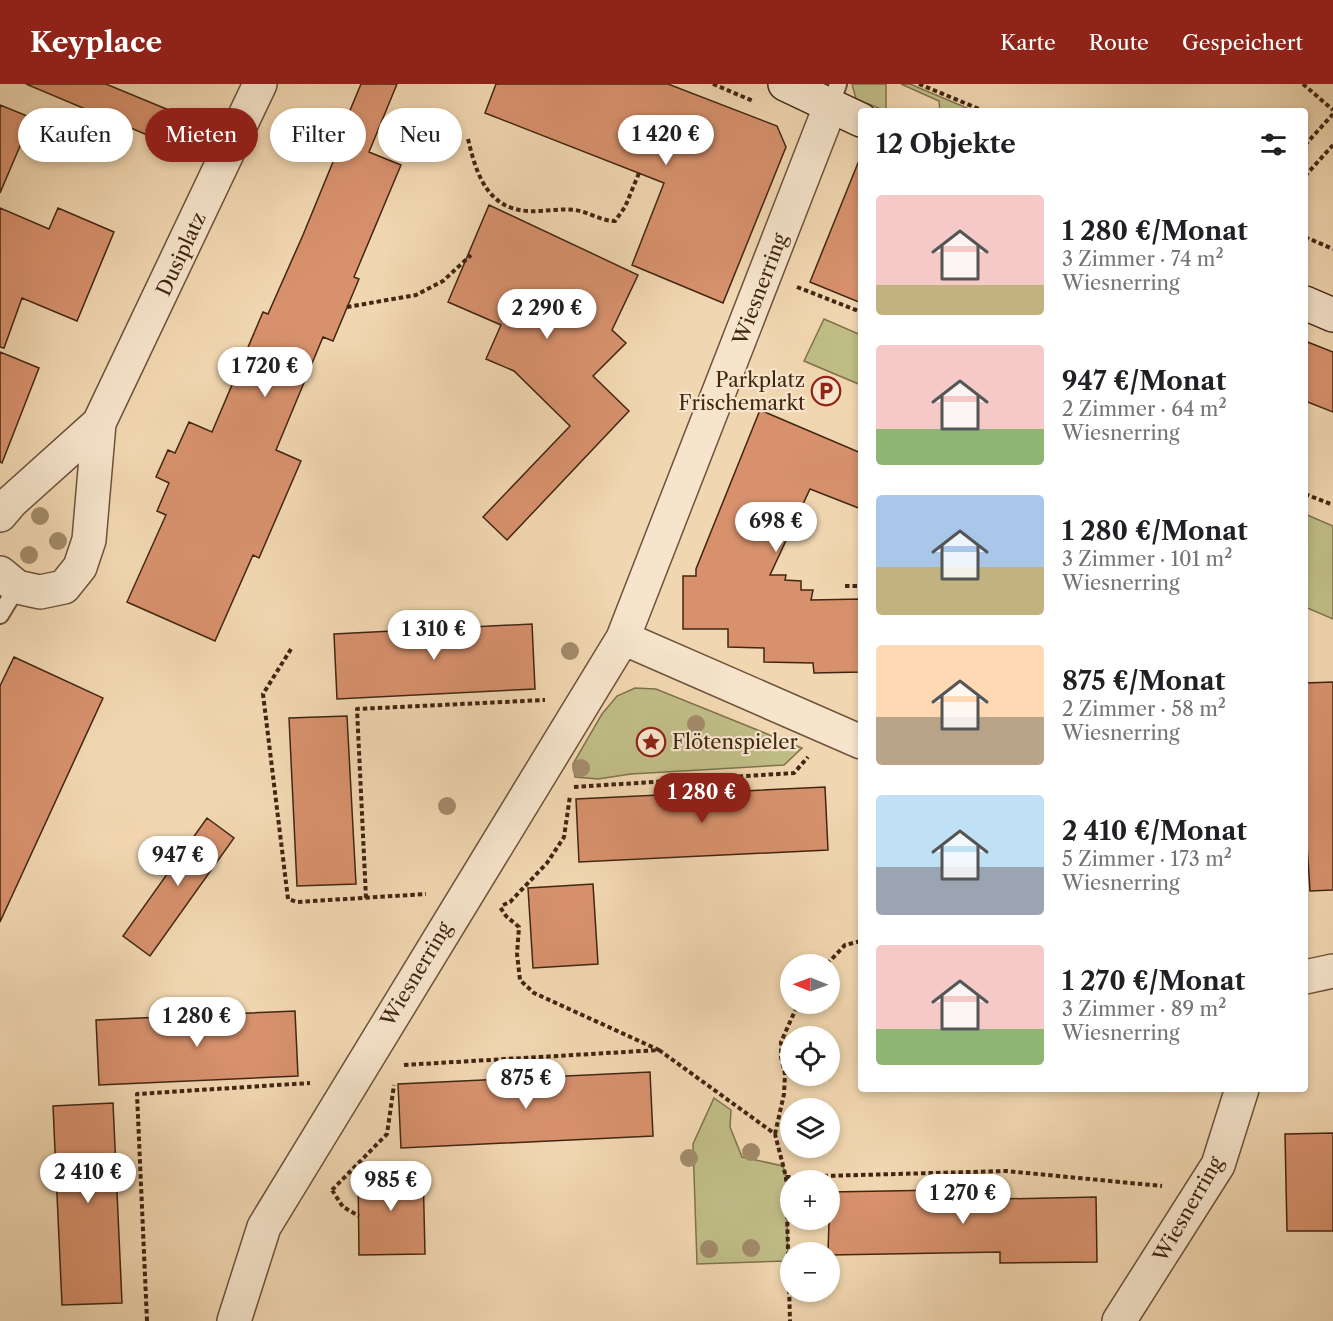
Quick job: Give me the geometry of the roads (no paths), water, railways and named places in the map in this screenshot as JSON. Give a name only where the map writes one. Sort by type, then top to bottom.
[{"type":"street","name":"Dusiplatz","points":[[9,580],[40,592],[64,587],[80,567],[89,540],[99,423],[260,84]]},
{"type":"street","points":[[785,84],[834,96],[858,117]]},
{"type":"street","name":"Wiesnerring","points":[[234,1321],[238,1301],[264,1227],[463,897],[623,638],[834,96]]},
{"type":"street","points":[[1308,304],[1333,315]]},
{"type":"street","name":"Dusiplatz","points":[[0,515],[11,502],[99,423]]},
{"type":"street","points":[[623,638],[858,741]]},
{"type":"street","points":[[1308,976],[1333,971]]},
{"type":"street","name":"Wiesnerring","points":[[1119,1321],[1204,1191],[1218,1165],[1241,1092]]},
{"type":"lane","points":[[0,615],[9,580]]},
{"type":"place","name":"Parkplatz Frischemarkt","points":[[826,391]]},
{"type":"place","name":"Flötenspieler","points":[[651,742]]}]
